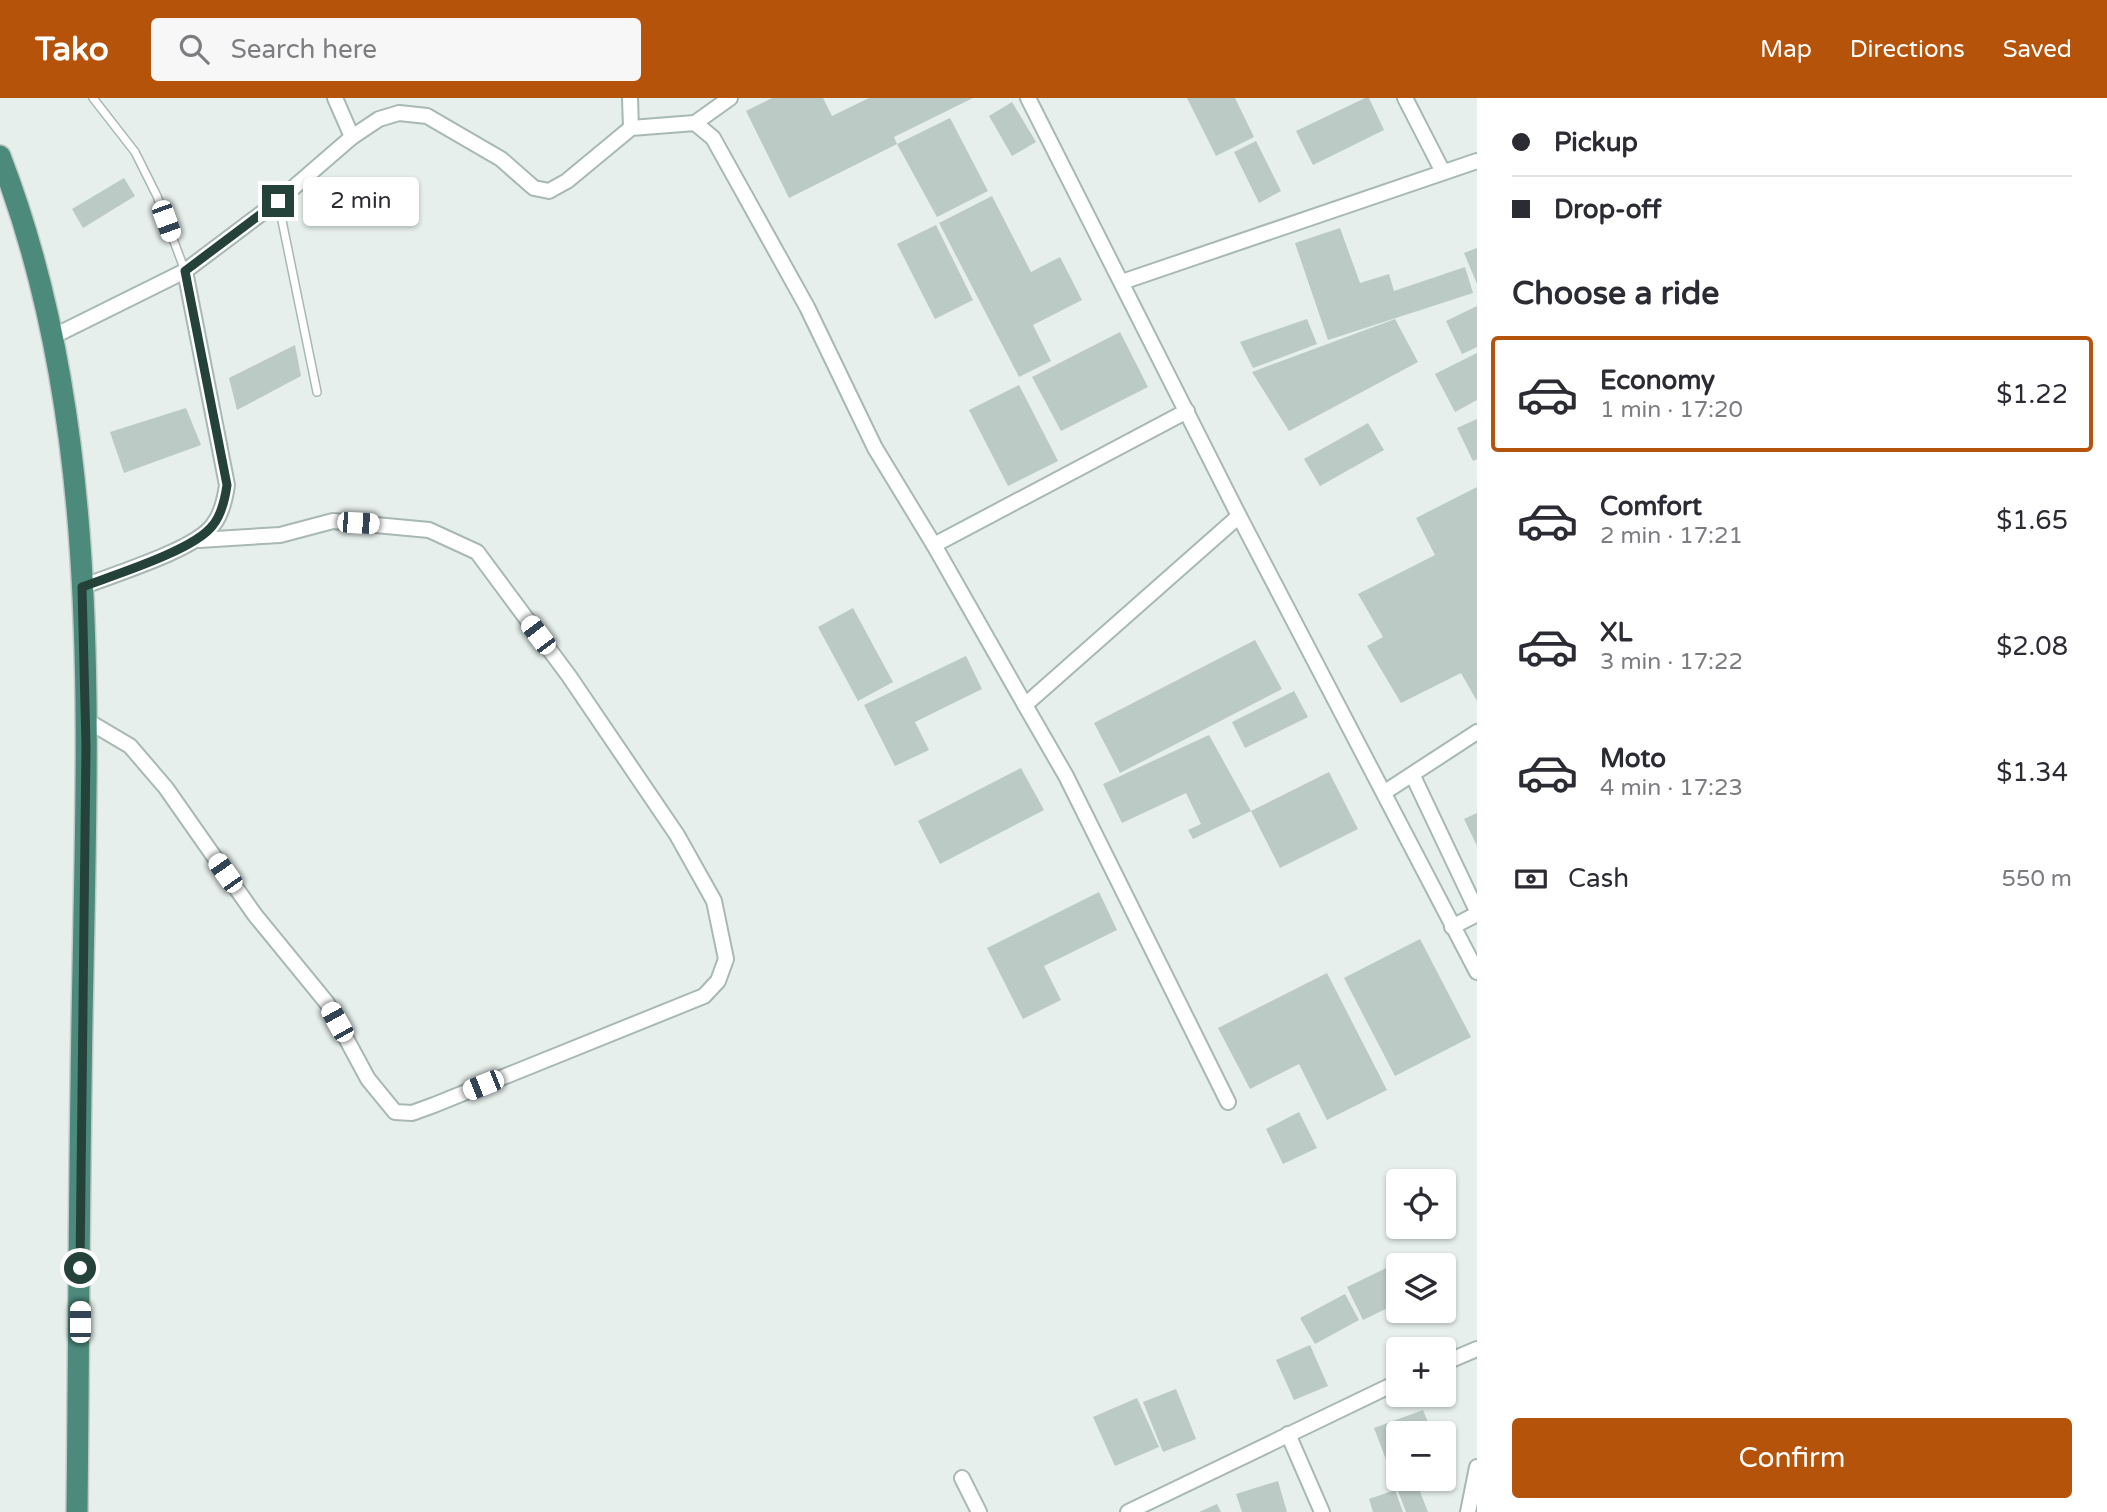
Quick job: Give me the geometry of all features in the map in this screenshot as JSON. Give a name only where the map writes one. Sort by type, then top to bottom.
[{"type":"highway","points":[[0,156],[19,204],[52,337],[71,451],[82,587],[86,720],[77,1512]]},
{"type":"street","points":[[335,98],[352,137]]},
{"type":"street","points":[[630,98],[631,128]]},
{"type":"street","points":[[52,337],[185,271],[278,201],[352,137],[379,119],[398,113],[427,116],[501,159],[534,188],[549,191],[567,181],[631,128],[695,123],[730,98]]},
{"type":"street","points":[[1028,98],[1239,516],[1477,972]]},
{"type":"street","points":[[1405,98],[1443,172]]},
{"type":"street","points":[[695,123],[713,138],[807,307],[875,449],[934,545],[1066,776],[1228,1102]]},
{"type":"street","points":[[1122,282],[1477,161]]},
{"type":"street","points":[[185,271],[227,485],[225,503],[214,524],[199,540]]},
{"type":"street","points":[[934,545],[1186,411]]},
{"type":"street","points":[[1025,705],[1239,516]]},
{"type":"street","points":[[82,587],[199,540],[280,535],[333,521],[429,530],[477,552],[569,676],[677,835],[714,901],[726,959],[718,981],[704,996],[434,1105],[412,1113],[395,1112],[368,1079],[327,1003],[255,915],[166,788],[130,746],[86,720]]},
{"type":"street","points":[[1385,792],[1477,732]]},
{"type":"street","points":[[1413,775],[1477,913],[1452,927]]},
{"type":"street","points":[[1456,1358],[1477,1349]]},
{"type":"street","points":[[1128,1512],[1386,1388]]},
{"type":"street","points":[[1288,1434],[1322,1512]]},
{"type":"street","points":[[1468,1512],[1477,1467]]},
{"type":"street","points":[[962,1478],[979,1512]]},
{"type":"lane","points":[[93,98],[135,152],[157,196],[185,271]]},
{"type":"lane","points":[[278,201],[317,392]]},
{"type":"building","points":[[772,98],[823,98],[832,116],[869,98],[973,98],[894,137],[897,144],[789,198],[746,111]]},
{"type":"building","points":[[1187,98],[1235,98],[1254,137],[1216,156]]},
{"type":"building","points":[[1369,98],[1384,130],[1313,165],[1296,131]]},
{"type":"building","points":[[1012,102],[1036,142],[1012,156],[989,116]]},
{"type":"building","points":[[950,118],[988,191],[937,217],[897,144]]},
{"type":"building","points":[[1256,141],[1281,191],[1259,203],[1234,152]]},
{"type":"building","points":[[124,178],[135,196],[83,228],[72,209]]},
{"type":"building","points":[[992,196],[1031,272],[1060,257],[1082,300],[1033,325],[1051,361],[1019,377],[939,223]]},
{"type":"building","points":[[936,225],[973,300],[935,319],[897,244]]},
{"type":"building","points":[[1340,228],[1360,283],[1389,274],[1394,291],[1465,267],[1473,293],[1328,340],[1295,243]]},
{"type":"building","points":[[1477,248],[1477,284],[1464,253]]},
{"type":"building","points":[[1477,306],[1477,347],[1462,354],[1446,321]]},
{"type":"building","points":[[1307,319],[1317,344],[1253,368],[1240,342]]},
{"type":"building","points":[[1395,319],[1418,362],[1289,431],[1252,372]]},
{"type":"building","points":[[1120,332],[1148,387],[1061,431],[1032,377]]},
{"type":"building","points":[[295,345],[301,376],[237,410],[229,378]]},
{"type":"building","points":[[1477,353],[1477,400],[1455,412],[1435,374]]},
{"type":"building","points":[[1019,385],[1058,461],[1008,486],[969,410]]},
{"type":"building","points":[[186,408],[201,445],[124,473],[110,432]]},
{"type":"building","points":[[1477,419],[1477,459],[1473,461],[1457,428]]},
{"type":"building","points":[[1368,423],[1384,450],[1320,486],[1304,459]]},
{"type":"building","points":[[1477,487],[1477,701],[1461,673],[1401,703],[1367,646],[1383,637],[1358,594],[1435,555],[1416,518]]},
{"type":"building","points":[[853,608],[893,682],[858,701],[818,627]]},
{"type":"building","points":[[1255,640],[1282,689],[1120,773],[1094,723]]},
{"type":"building","points":[[966,656],[982,689],[915,722],[929,750],[895,766],[864,705]]},
{"type":"building","points":[[1294,691],[1308,717],[1245,748],[1232,722]]},
{"type":"building","points":[[1209,735],[1251,811],[1193,839],[1188,830],[1201,824],[1186,793],[1122,823],[1103,784]]},
{"type":"building","points":[[1021,768],[1044,810],[940,864],[918,821]]},
{"type":"building","points":[[1329,772],[1358,829],[1280,868],[1251,811]]},
{"type":"building","points":[[1477,813],[1477,846],[1464,819]]},
{"type":"building","points":[[1099,892],[1117,930],[1044,966],[1061,1000],[1023,1019],[987,948]]},
{"type":"building","points":[[1420,939],[1471,1037],[1395,1076],[1344,978]]},
{"type":"building","points":[[1327,973],[1387,1090],[1327,1120],[1299,1064],[1250,1089],[1218,1028]]},
{"type":"building","points":[[1299,1112],[1317,1148],[1283,1164],[1266,1129]]},
{"type":"building","points":[[1386,1268],[1386,1309],[1363,1320],[1347,1287]]},
{"type":"building","points":[[1345,1294],[1359,1320],[1315,1344],[1300,1318]]},
{"type":"building","points":[[1310,1345],[1328,1386],[1294,1400],[1276,1360]]},
{"type":"building","points":[[1176,1389],[1196,1439],[1163,1452],[1143,1402]]},
{"type":"building","points":[[1137,1398],[1159,1447],[1115,1466],[1093,1417]]},
{"type":"building","points":[[1423,1410],[1428,1421],[1393,1421]]},
{"type":"building","points":[[1386,1424],[1386,1460],[1374,1428]]},
{"type":"building","points":[[1278,1481],[1287,1512],[1242,1512],[1236,1494]]},
{"type":"building","points":[[1395,1491],[1403,1512],[1373,1512],[1369,1499]]},
{"type":"building","points":[[1398,1491],[1420,1491],[1428,1512],[1406,1512]]},
{"type":"building","points":[[1217,1504],[1221,1512],[1199,1512]]},
{"type":"route","points":[[80,1268],[86,746],[82,587],[199,540],[214,524],[225,503],[227,485],[185,271],[278,201]]}]
